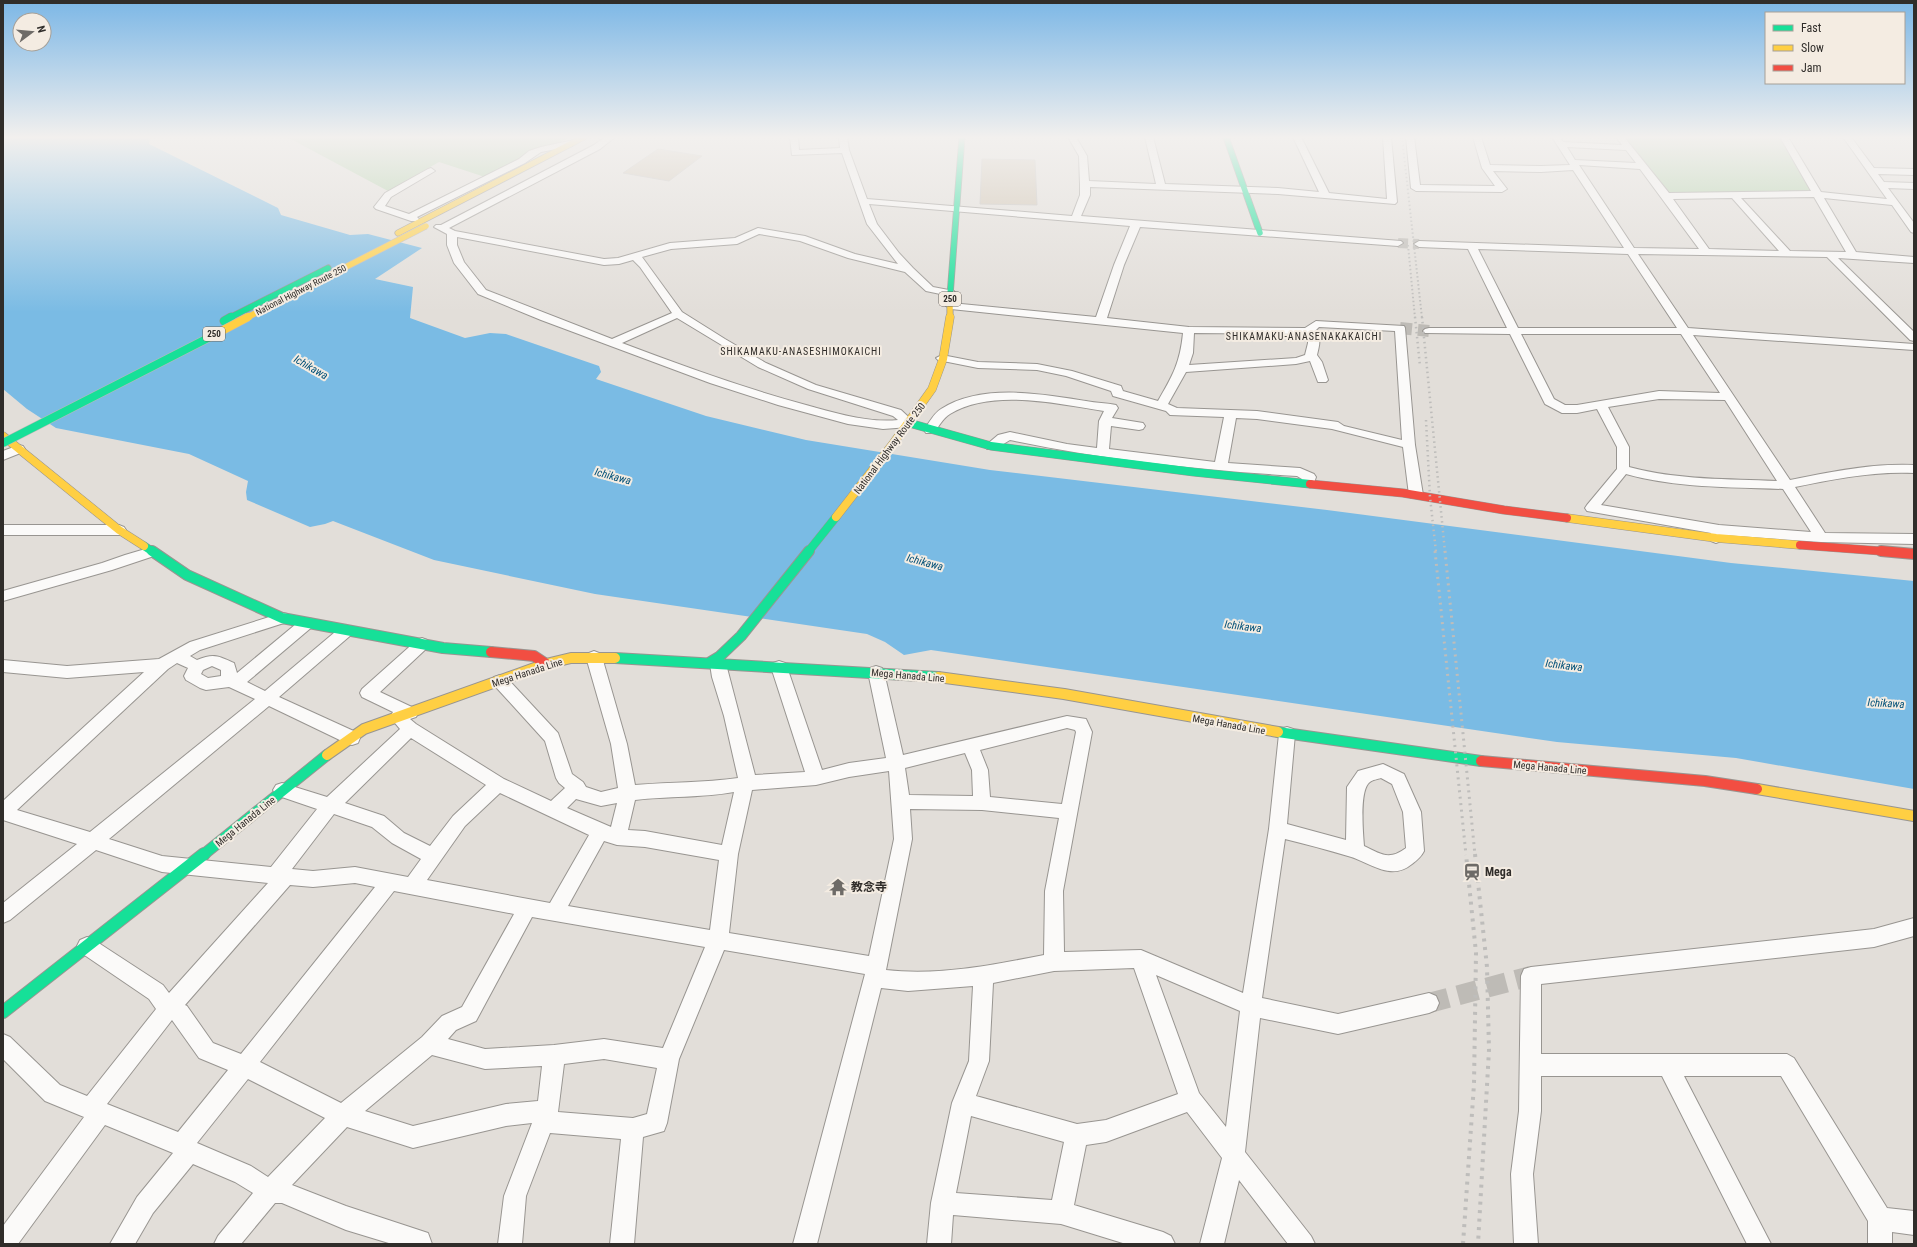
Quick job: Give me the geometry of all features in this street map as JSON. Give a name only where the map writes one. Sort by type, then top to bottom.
[{"type":"main road","name":"National Highway Route 250","points":[[3,434],[467,195]]},
{"type":"main road","name":"National Highway Route 250","points":[[3,443],[416,221],[473,195]]},
{"type":"main road","name":"National Highway Route 250","points":[[714,663],[741,636],[892,446],[926,398],[935,382],[942,358],[951,306],[950,293],[957,195]]},
{"type":"main road","points":[[1246,195],[1260,233]]},
{"type":"main road","points":[[909,423],[991,446],[1186,471],[1416,495],[1504,510],[1914,554]]},
{"type":"main road","points":[[3,434],[19,449],[118,530],[187,576],[282,618],[443,648],[534,656],[546,664]]},
{"type":"main road","name":"Mega Hanada Line","points":[[3,1012],[187,868],[309,768],[364,729],[406,720],[500,681],[546,664],[571,658],[594,657],[923,675],[1064,694],[1287,734],[1465,760],[1705,781],[1851,804],[1914,816]]},
{"type":"street","points":[[388,195],[379,207],[416,221]]},
{"type":"street","points":[[503,195],[441,227],[452,233],[604,262],[619,261],[670,246],[737,241],[758,231],[802,238],[852,256],[909,270]]},
{"type":"street","points":[[862,195],[872,224],[895,255],[930,289],[950,293]]},
{"type":"street","points":[[1075,219],[1085,195]]},
{"type":"street","points":[[1327,195],[1392,202],[1391,195]]},
{"type":"street","points":[[1594,195],[1821,537]]},
{"type":"street","points":[[1666,196],[1721,195]]},
{"type":"street","points":[[1734,195],[1787,254]]},
{"type":"street","points":[[1818,195],[1853,255]]},
{"type":"street","points":[[1827,195],[1895,203]]},
{"type":"street","points":[[1889,195],[1909,218],[1914,230]]},
{"type":"street","points":[[1666,196],[1707,253]]},
{"type":"street","points":[[864,201],[956,210],[1398,243]]},
{"type":"street","points":[[1101,320],[1119,265],[1136,224]]},
{"type":"street","points":[[452,233],[452,245],[459,263],[482,292],[545,318],[714,381],[848,420],[883,425],[909,423]]},
{"type":"street","points":[[1419,244],[1472,247],[1707,253],[1829,254],[1914,260]]},
{"type":"street","points":[[1472,247],[1549,401],[1562,409],[1577,409],[1659,394],[1728,397]]},
{"type":"street","points":[[1829,254],[1914,338]]},
{"type":"street","points":[[635,256],[644,265],[678,314],[762,365],[812,387],[897,414],[909,423]]},
{"type":"street","points":[[951,306],[1189,330],[1308,331],[1313,335],[1312,357],[1316,362],[1322,380]]},
{"type":"street","points":[[613,343],[678,314]]},
{"type":"street","points":[[1308,331],[1316,324],[1400,328],[1409,445],[1416,495]]},
{"type":"street","points":[[1161,405],[1182,369],[1187,353],[1189,330]]},
{"type":"street","points":[[1429,331],[1684,331],[1914,347]]},
{"type":"street","points":[[1182,369],[1296,361],[1312,357]]},
{"type":"street","points":[[942,358],[978,365],[1024,366],[1068,373],[1117,389],[1117,393],[1161,405],[1174,412],[1257,416],[1338,426],[1338,428],[1409,445]]},
{"type":"street","points":[[930,430],[945,412],[965,404],[994,396],[1016,395],[1050,399],[1111,408],[1105,421],[1103,451]]},
{"type":"street","points":[[1601,405],[1623,447],[1623,469],[1592,508],[1718,534],[1914,540]]},
{"type":"street","points":[[1221,467],[1231,414]]},
{"type":"street","points":[[1105,421],[1139,426]]},
{"type":"street","points":[[991,446],[1002,438],[1010,436],[1068,448],[1103,451],[1191,464],[1300,472],[1309,477],[1308,483]]},
{"type":"street","points":[[3,456],[19,449]]},
{"type":"street","points":[[1623,469],[1645,475],[1690,480],[1787,485],[1839,474],[1894,468],[1914,469]]},
{"type":"street","points":[[3,530],[118,530]]},
{"type":"street","points":[[3,596],[107,567],[130,558],[152,552]]},
{"type":"street","points":[[282,618],[195,646],[162,665],[3,813],[162,864],[187,868],[313,879],[355,874],[527,908],[718,940],[876,973],[908,982],[983,976],[1054,962],[1141,959],[1251,1006],[1338,1024],[1429,1003]]},
{"type":"street","points":[[232,682],[307,623]]},
{"type":"street","points":[[3,914],[266,699],[346,631]]},
{"type":"street","points":[[422,644],[368,693],[498,784],[554,810],[609,834],[729,854]]},
{"type":"street","points":[[178,657],[196,666],[212,660],[228,667],[232,682],[352,738]]},
{"type":"street","points":[[555,912],[609,834],[628,793],[619,744],[594,657]]},
{"type":"street","points":[[87,946],[156,992],[168,1010],[180,1013],[206,1051],[245,1066],[343,1115],[413,1137],[506,1115],[545,1117],[633,1129],[656,1123],[670,1059],[718,940],[729,854],[746,784],[732,716],[714,663]]},
{"type":"street","points":[[3,666],[67,672],[162,665]]},
{"type":"street","points":[[779,667],[816,778]]},
{"type":"street","points":[[805,1244],[876,973],[902,839],[901,802],[896,763],[876,672]]},
{"type":"street","points":[[500,681],[552,738],[565,778],[577,787],[578,792],[601,799],[628,793],[816,778],[848,770],[896,763],[1067,722],[1080,724],[1084,732],[1054,891],[1054,962]]},
{"type":"street","points":[[4,1244],[95,1111],[168,1010],[280,876],[330,806],[406,720]]},
{"type":"street","points":[[1212,1244],[1234,1154],[1251,1006],[1278,829],[1287,734]]},
{"type":"street","points":[[970,746],[980,770],[982,803]]},
{"type":"street","points":[[1278,829],[1355,850],[1381,864],[1400,863],[1415,851],[1412,812],[1398,780],[1383,771],[1364,776],[1356,787],[1354,818],[1355,850]]},
{"type":"street","points":[[413,885],[434,858],[459,821],[498,784]]},
{"type":"street","points":[[554,810],[577,787]]},
{"type":"street","points":[[282,790],[378,821],[398,838],[434,858]]},
{"type":"street","points":[[901,802],[982,803],[1068,812]]},
{"type":"street","points":[[122,1244],[145,1205],[245,1066],[391,881]]},
{"type":"street","points":[[226,1244],[270,1191],[343,1115],[429,1044],[449,1024],[469,1014],[527,908]]},
{"type":"street","points":[[1526,1244],[1522,1174],[1530,1111],[1531,976],[1874,938],[1914,927]]},
{"type":"street","points":[[1141,959],[1163,1025],[1191,1100],[1303,1244]]},
{"type":"street","points":[[939,1244],[942,1203],[963,1103],[979,1062],[983,976]]},
{"type":"street","points":[[3,1044],[53,1093],[186,1148],[243,1174],[270,1191],[282,1192],[346,1218],[420,1241],[420,1244]]},
{"type":"street","points":[[429,1044],[485,1058],[554,1055],[604,1049],[670,1059]]},
{"type":"street","points":[[510,1244],[515,1196],[545,1117],[554,1055]]},
{"type":"street","points":[[1667,1064],[1759,1244]]},
{"type":"street","points":[[1530,1065],[1787,1065],[1880,1219],[1880,1244]]},
{"type":"street","points":[[963,1103],[1077,1135],[1106,1131],[1191,1100]]},
{"type":"street","points":[[622,1244],[633,1129]]},
{"type":"street","points":[[1061,1212],[1077,1135]]},
{"type":"street","points":[[942,1203],[1061,1212],[1163,1244]]},
{"type":"street","points":[[1880,1219],[1914,1223]]},
{"type":"water","name":"Ichikawa","points":[[3,195],[252,195],[278,208],[281,215],[350,235],[368,234],[422,248],[375,279],[413,287],[410,318],[465,338],[490,333],[506,334],[599,366],[601,372],[596,379],[706,416],[806,440],[990,470],[1327,510],[1731,563],[1914,581],[1914,789],[1736,758],[1557,742],[931,650],[904,655],[885,642],[867,634],[595,594],[434,560],[333,521],[310,527],[247,500],[246,492],[248,481],[189,454],[56,428],[27,409],[3,389]]},
{"type":"building","points":[[980,195],[1037,195],[1037,205],[980,204]]},
{"type":"tunnel","points":[[1398,243],[1419,244]]},
{"type":"tunnel","points":[[1400,328],[1429,331]]},
{"type":"tunnel","points":[[1429,1003],[1531,976]]},
{"type":"railway","points":[[1408,195],[1422,318]]},
{"type":"railway","points":[[1408,245],[1415,318]]},
{"type":"railway","points":[[1415,317],[1420,366]]},
{"type":"railway","points":[[1422,317],[1445,552]]},
{"type":"railway","points":[[1426,420],[1430,497],[1436,552]]},
{"type":"railway","points":[[1435,551],[1466,855]]},
{"type":"railway","points":[[1445,551],[1475,855]]},
{"type":"railway","points":[[1463,1244],[1474,1084],[1476,953],[1466,854]]},
{"type":"railway","points":[[1475,854],[1487,967],[1489,1050],[1478,1244]]},
{"type":"traffic: fast","points":[[950,296],[958,195]]},
{"type":"traffic: fast","points":[[1247,195],[1260,233]]},
{"type":"traffic: fast","points":[[224,321],[328,268]]},
{"type":"traffic: fast","points":[[3,443],[214,335]]},
{"type":"traffic: fast","points":[[909,423],[991,446],[1194,472],[1310,484]]},
{"type":"traffic: fast","points":[[709,663],[719,657],[741,636],[836,517]]},
{"type":"traffic: fast","points":[[144,546],[187,575],[282,618],[443,648],[491,652]]},
{"type":"traffic: fast","points":[[615,658],[938,677]]},
{"type":"traffic: fast","points":[[1278,732],[1481,761]]},
{"type":"traffic: fast","points":[[3,1012],[187,868],[327,755]]},
{"type":"traffic: slow","points":[[398,233],[471,195]]},
{"type":"traffic: slow","points":[[214,335],[426,226]]},
{"type":"traffic: slow","points":[[836,517],[892,445],[932,389],[946,349],[950,315],[950,296]]},
{"type":"traffic: slow","points":[[3,436],[119,530],[144,546]]},
{"type":"traffic: slow","points":[[1567,518],[1716,538],[1800,545]]},
{"type":"traffic: slow","points":[[327,755],[364,729],[546,664],[571,658],[615,658]]},
{"type":"traffic: slow","points":[[938,677],[1064,694],[1278,732]]},
{"type":"traffic: slow","points":[[1757,789],[1914,816]]},
{"type":"traffic: jam","points":[[1310,484],[1403,493],[1504,510],[1567,518]]},
{"type":"traffic: jam","points":[[1800,545],[1914,554]]},
{"type":"traffic: jam","points":[[491,652],[534,656],[546,664]]},
{"type":"traffic: jam","points":[[1481,761],[1705,781],[1757,789]]},
{"type":"place","name":"Mega","points":[[1472,872]]},
{"type":"place","name":"教念寺","points":[[838,887]]},
{"type":"district","name":"SHIKAMAKU-ANASENAKAKAICHI","points":[[1304,336]]},
{"type":"district","name":"SHIKAMAKU-ANASESHIMOKAICHI","points":[[801,351]]}]
